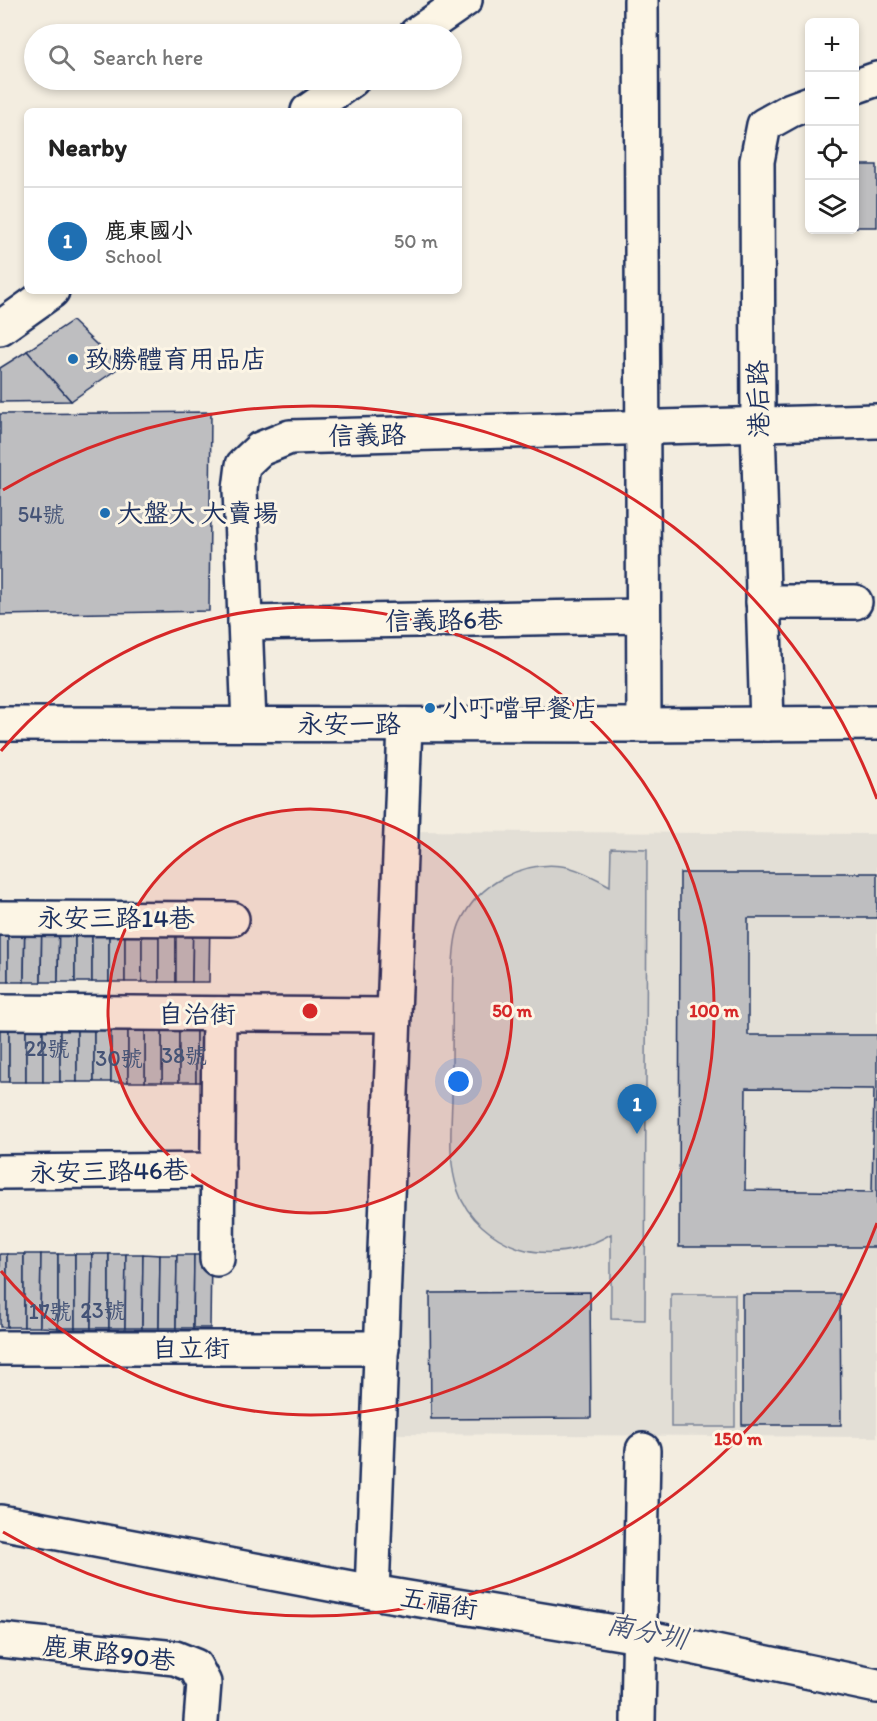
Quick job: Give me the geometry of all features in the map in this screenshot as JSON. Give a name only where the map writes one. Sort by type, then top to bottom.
[{"type":"street","points":[[430,24],[465,0]]},
{"type":"street","points":[[641,0],[644,725]]},
{"type":"street","points":[[859,86],[877,79]]},
{"type":"street","points":[[312,108],[338,90]]},
{"type":"street","name":"港后路","points":[[767,724],[758,425],[757,161],[764,125],[805,105]]},
{"type":"street","points":[[0,328],[48,294]]},
{"type":"street","name":"信義路","points":[[249,724],[240,489],[243,465],[260,449],[290,437],[877,421]]},
{"type":"street","points":[[763,602],[855,602]]},
{"type":"street","name":"信義路6巷","points":[[245,623],[643,616]]},
{"type":"street","name":"永安一路","points":[[0,724],[877,723]]},
{"type":"street","points":[[372,1592],[405,724]]},
{"type":"street","name":"永安三路14巷","points":[[0,918],[232,919]]},
{"type":"street","name":"自治街","points":[[0,1012],[394,1015]]},
{"type":"street","points":[[217,1259],[219,1014]]},
{"type":"street","name":"永安三路46巷","points":[[0,1172],[218,1170]]},
{"type":"street","name":"自立街","points":[[0,1348],[382,1348]]},
{"type":"street","points":[[638,1721],[643,1450]]},
{"type":"street","name":"五福街","points":[[0,1522],[372,1592],[639,1636],[877,1686]]},
{"type":"street","name":"鹿東路90巷","points":[[0,1640],[176,1658],[195,1666],[204,1683],[201,1721]]},
{"type":"shaded area","points":[[399,831],[877,834],[877,1437],[396,1434]]},
{"type":"shaded area","points":[[611,848],[647,849],[645,1320],[611,1319],[611,1234],[566,1251],[531,1251],[509,1244],[474,1219],[458,1191],[451,1158],[453,963],[460,923],[478,896],[491,886],[505,877],[536,867],[552,865],[568,867],[610,886]]},
{"type":"shaded area","points":[[671,1294],[735,1294],[735,1427],[671,1427]]},
{"type":"building","points":[[859,165],[877,165],[877,227],[859,227]]},
{"type":"building","name":"致勝體育用品店","points":[[72,321],[120,367],[71,401],[27,351]]},
{"type":"building","points":[[27,351],[71,401],[0,402],[0,368]]},
{"type":"building","name":"大盤大 大賣場","points":[[211,412],[209,611],[0,615],[0,414]]},
{"type":"building","points":[[680,873],[877,873],[877,918],[748,918],[748,1035],[877,1035],[877,1247],[679,1247]],"holes":[[[746,1088],[874,1089],[872,1192],[745,1190]]]},
{"type":"building","points":[[0,915],[8,915],[8,982],[0,982]]},
{"type":"building","points":[[8,915],[25,915],[24,982],[8,982]]},
{"type":"building","points":[[25,915],[42,915],[41,982],[24,982]]},
{"type":"building","points":[[42,915],[59,915],[58,982],[41,982]]},
{"type":"building","points":[[59,915],[75,915],[75,982],[58,982]]},
{"type":"building","points":[[75,915],[92,915],[92,982],[75,982]]},
{"type":"building","points":[[92,915],[109,915],[109,982],[92,982]]},
{"type":"building","points":[[109,915],[125,915],[125,982],[109,982]]},
{"type":"building","points":[[125,915],[142,915],[142,982],[125,982]]},
{"type":"building","points":[[142,915],[159,915],[159,982],[142,982]]},
{"type":"building","points":[[159,915],[176,915],[176,982],[159,982]]},
{"type":"building","points":[[176,915],[193,915],[192,982],[176,982]]},
{"type":"building","points":[[193,915],[210,915],[209,982],[192,982]]},
{"type":"building","points":[[162,1026],[179,1026],[179,1082],[162,1082]]},
{"type":"building","points":[[162,1026],[162,1082],[145,1082],[145,1027]]},
{"type":"building","points":[[179,1026],[196,1026],[196,1082],[179,1082]]},
{"type":"building","points":[[196,1026],[213,1026],[213,1082],[196,1082]]},
{"type":"building","points":[[0,1027],[9,1027],[9,1082],[0,1082]]},
{"type":"building","points":[[9,1027],[26,1027],[26,1082],[9,1082]]},
{"type":"building","points":[[26,1027],[43,1027],[43,1082],[26,1082]]},
{"type":"building","points":[[43,1027],[60,1027],[60,1082],[43,1082]]},
{"type":"building","points":[[60,1027],[77,1027],[77,1082],[60,1082]]},
{"type":"building","points":[[77,1027],[94,1027],[94,1082],[77,1082]]},
{"type":"building","points":[[94,1027],[111,1027],[111,1082],[94,1082]]},
{"type":"building","points":[[111,1027],[128,1027],[128,1082],[111,1082]]},
{"type":"building","points":[[128,1027],[145,1027],[145,1082],[128,1082]]},
{"type":"building","points":[[0,1254],[7,1254],[7,1327],[0,1327]]},
{"type":"building","points":[[7,1254],[24,1254],[24,1327],[7,1327]]},
{"type":"building","points":[[24,1254],[41,1254],[40,1327],[24,1327]]},
{"type":"building","points":[[41,1254],[58,1254],[58,1328],[40,1327]]},
{"type":"building","points":[[58,1254],[75,1254],[75,1328],[58,1328]]},
{"type":"building","points":[[75,1254],[92,1254],[91,1328],[75,1328]]},
{"type":"building","points":[[92,1254],[109,1254],[109,1328],[91,1328]]},
{"type":"building","points":[[109,1254],[126,1254],[125,1328],[109,1328]]},
{"type":"building","points":[[126,1254],[143,1254],[142,1328],[125,1328]]},
{"type":"building","points":[[143,1254],[160,1255],[159,1328],[142,1328]]},
{"type":"building","points":[[160,1255],[177,1255],[176,1328],[159,1328]]},
{"type":"building","points":[[177,1255],[194,1255],[193,1328],[176,1328]]},
{"type":"building","points":[[194,1255],[211,1255],[210,1328],[193,1328]]},
{"type":"building","points":[[590,1292],[591,1418],[431,1419],[430,1293]]},
{"type":"building","points":[[742,1294],[840,1294],[841,1425],[742,1425]]},
{"type":"place","name":"致勝體育用品店","points":[[73,359]]},
{"type":"place","name":"大盤大 大賣場","points":[[105,513]]},
{"type":"place","name":"小叮噹早餐店","points":[[430,708]]},
{"type":"place","name":"鹿東國小","points":[[637,1134]]},
{"type":"water label","name":"南分圳","points":[[647,1631]]}]
